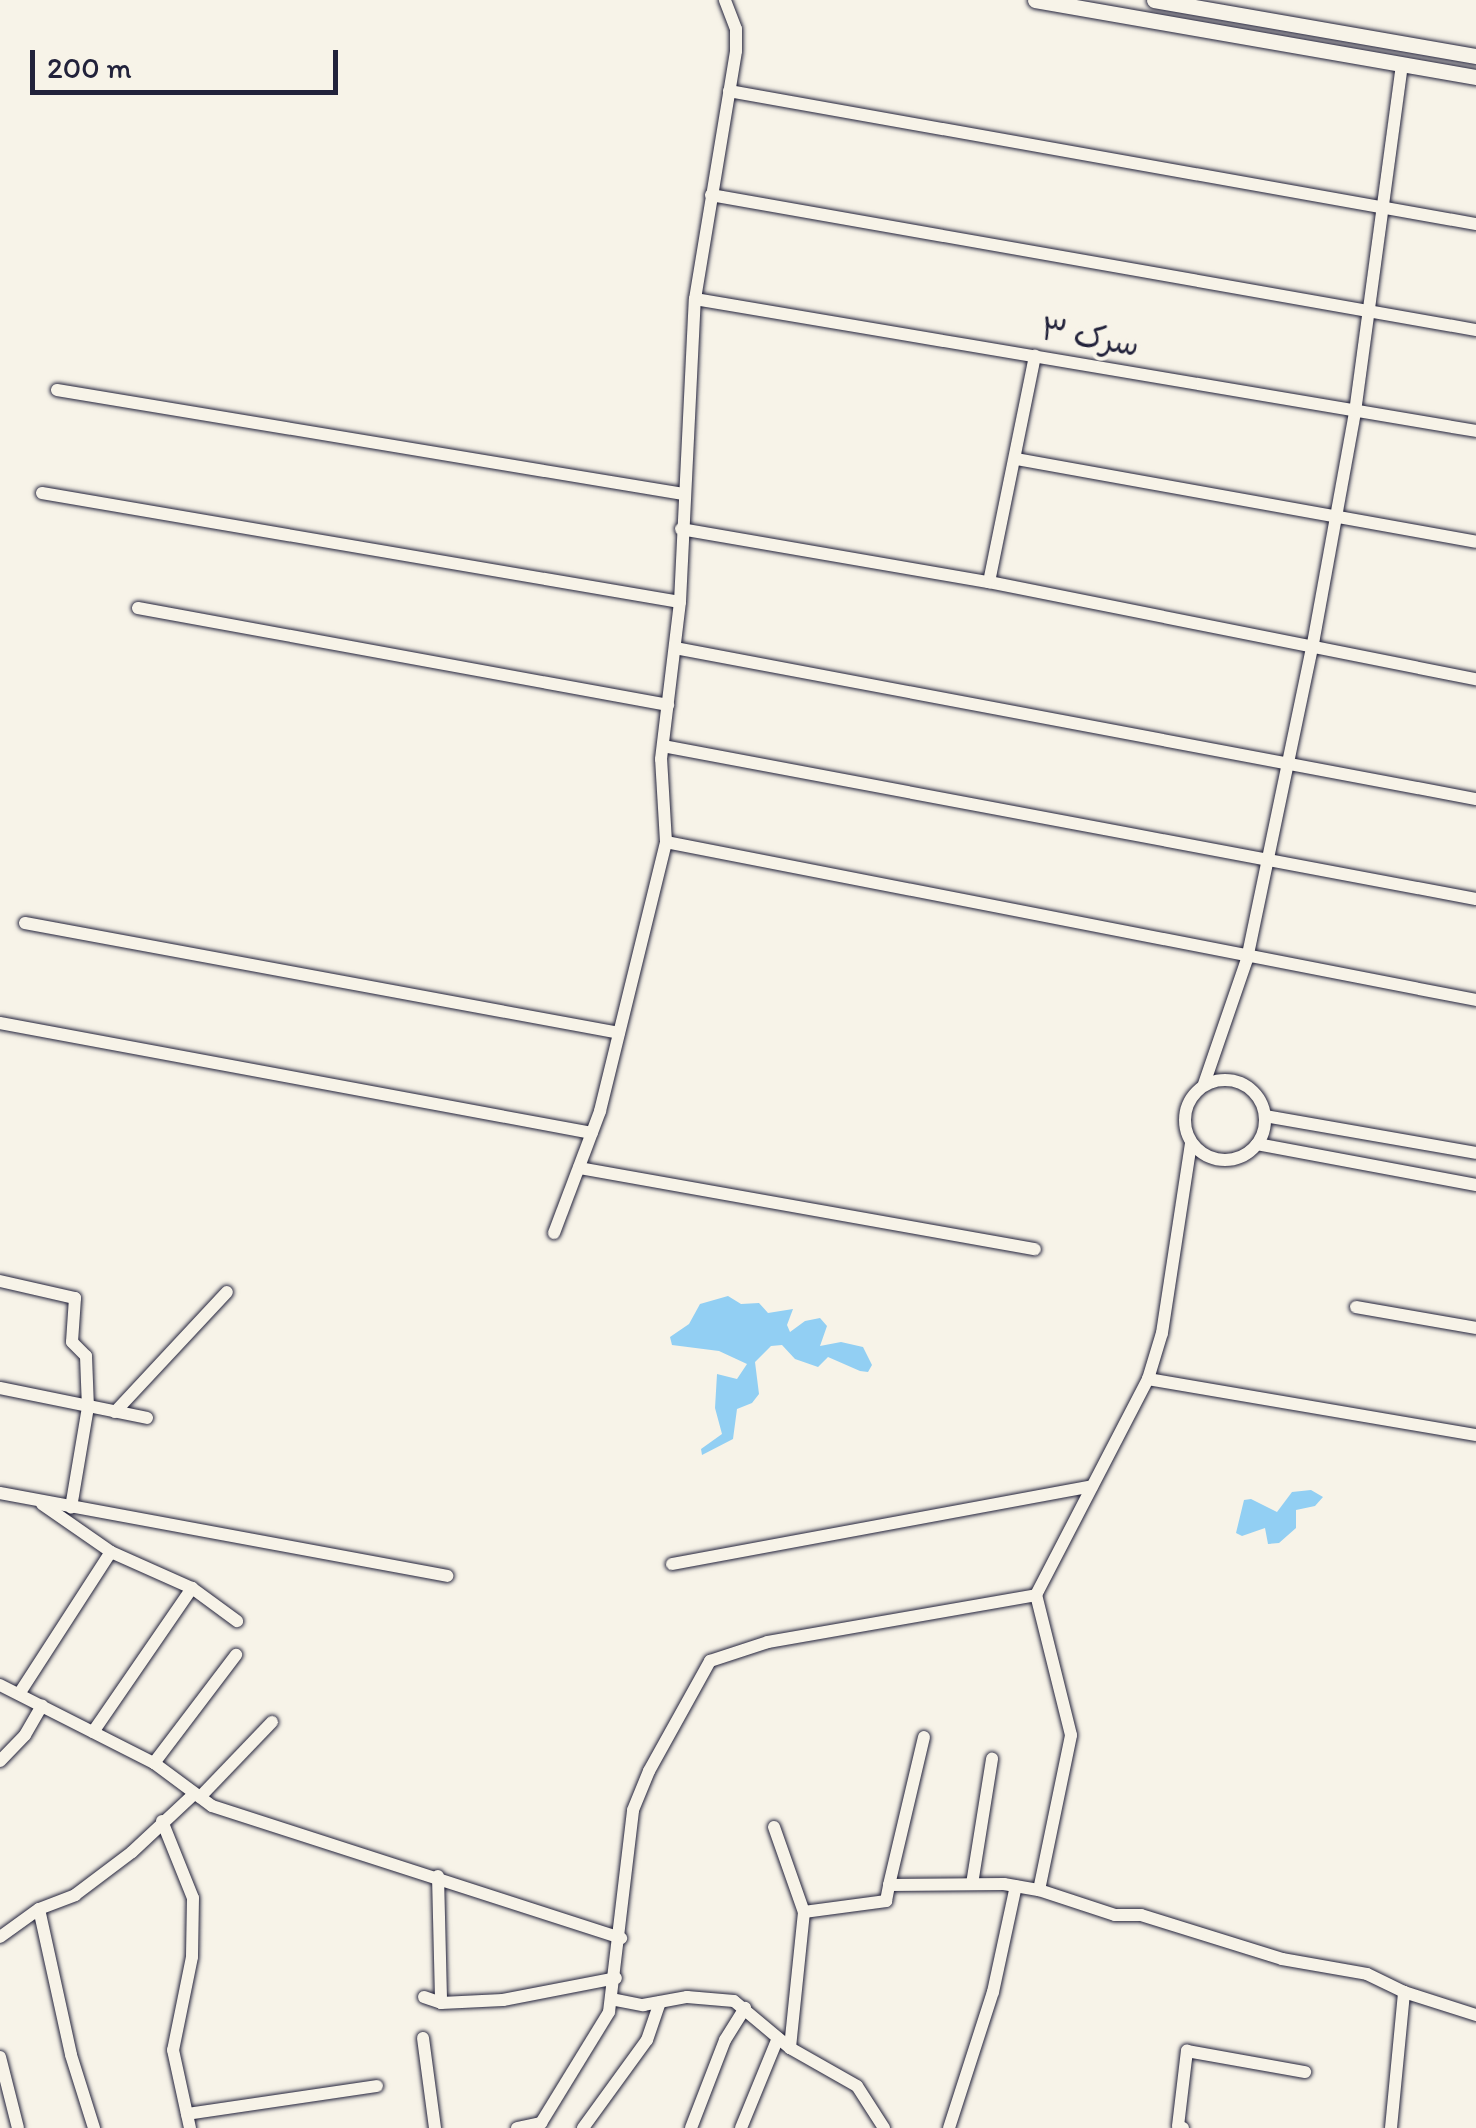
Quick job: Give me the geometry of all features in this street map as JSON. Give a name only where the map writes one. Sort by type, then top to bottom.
[{"type":"main road","points":[[1035,0],[1476,77]]},
{"type":"main road","points":[[1154,0],[1476,56]]},
{"type":"street","points":[[554,1233],[592,1133],[666,842],[662,746],[680,602],[694,299],[736,29],[725,0]]},
{"type":"street","points":[[1039,1890],[1072,1735],[1036,1595],[1148,1379],[1162,1333],[1191,1142],[1184,1118],[1188,1102],[1204,1084],[1247,958],[1337,520],[1386,209],[1402,64]]},
{"type":"street","points":[[728,91],[1476,224]]},
{"type":"street","points":[[711,195],[1476,330]]},
{"type":"street","name":"سرک ۳","points":[[694,299],[1476,432]]},
{"type":"street","points":[[989,582],[1035,356]]},
{"type":"street","points":[[57,390],[683,494]]},
{"type":"street","points":[[1016,459],[1337,520],[1476,542]]},
{"type":"street","points":[[42,493],[680,602]]},
{"type":"street","points":[[681,530],[989,582],[1312,649],[1476,678]]},
{"type":"street","points":[[138,608],[668,705]]},
{"type":"street","points":[[675,648],[1476,799]]},
{"type":"street","points":[[662,746],[1476,898]]},
{"type":"street","points":[[666,842],[1476,1000]]},
{"type":"street","points":[[25,923],[620,1033]]},
{"type":"street","points":[[0,1022],[592,1133]]},
{"type":"street","points":[[1191,1142],[1207,1157],[1223,1161],[1238,1158],[1257,1144],[1265,1116],[1256,1093],[1243,1083],[1228,1079],[1204,1084]]},
{"type":"street","points":[[1265,1116],[1476,1153]]},
{"type":"street","points":[[1257,1144],[1476,1185]]},
{"type":"street","points":[[579,1168],[1034,1249]]},
{"type":"street","points":[[0,1281],[75,1298],[72,1342],[86,1356],[88,1406],[71,1508]]},
{"type":"street","points":[[116,1412],[226,1292]]},
{"type":"street","points":[[1356,1307],[1476,1328]]},
{"type":"street","points":[[1148,1379],[1476,1435]]},
{"type":"street","points":[[0,1388],[147,1418]]},
{"type":"street","points":[[672,1564],[1092,1486]]},
{"type":"street","points":[[0,1493],[447,1576]]},
{"type":"street","points":[[39,1502],[111,1552],[192,1588],[237,1621]]},
{"type":"street","points":[[20,1694],[111,1552]]},
{"type":"street","points":[[93,1732],[192,1588]]},
{"type":"street","points":[[518,2128],[541,2123],[610,2012],[622,1938],[626,1841],[633,1810],[648,1771],[710,1661],[768,1642],[1036,1595]]},
{"type":"street","points":[[154,1764],[236,1655]]},
{"type":"street","points":[[0,1685],[154,1764],[212,1806],[622,1938]]},
{"type":"street","points":[[0,1762],[25,1735],[42,1706]]},
{"type":"street","points":[[0,1937],[39,1909],[75,1895],[132,1852],[272,1722]]},
{"type":"street","points":[[804,1912],[886,1901],[924,1737]]},
{"type":"street","points":[[972,1884],[992,1759]]},
{"type":"street","points":[[162,1821],[192,1898],[192,1957],[173,2050],[189,2121],[378,2086]]},
{"type":"street","points":[[774,1827],[804,1912],[790,2048]]},
{"type":"street","points":[[438,1876],[441,2002]]},
{"type":"street","points":[[889,1885],[972,1884],[1039,1890],[1115,1915],[1141,1915],[1282,1959],[1367,1974],[1404,1992],[1476,2015]]},
{"type":"street","points":[[949,2128],[993,1992],[1016,1886]]},
{"type":"street","points":[[39,1909],[71,2055],[94,2128]]},
{"type":"street","points":[[424,1998],[441,2002],[539,1996],[616,1978]]},
{"type":"street","points":[[1391,2128],[1404,1992]]},
{"type":"street","points":[[611,1999],[644,2005],[687,1997],[734,2001],[790,2048],[857,2086],[884,2128]]},
{"type":"street","points":[[584,2128],[647,2040],[660,2002]]},
{"type":"street","points":[[691,2128],[725,2040],[745,2008]]},
{"type":"street","points":[[423,2038],[435,2128]]},
{"type":"street","points":[[741,2128],[778,2038]]},
{"type":"street","points":[[1182,2128],[1178,2126],[1187,2051],[1305,2072]]},
{"type":"street","points":[[0,2056],[18,2128]]},
{"type":"water","points":[[728,1296],[741,1304],[759,1303],[768,1313],[793,1309],[787,1325],[790,1332],[805,1321],[820,1318],[827,1326],[820,1346],[841,1342],[863,1347],[872,1365],[868,1372],[860,1371],[828,1357],[818,1367],[795,1359],[782,1345],[771,1346],[755,1362],[759,1394],[752,1403],[737,1409],[733,1439],[702,1455],[701,1449],[722,1434],[715,1408],[717,1374],[737,1379],[747,1364],[719,1351],[672,1345],[670,1337],[689,1324],[700,1304]]},
{"type":"water","points":[[1311,1490],[1323,1497],[1315,1506],[1296,1510],[1296,1528],[1279,1543],[1268,1544],[1265,1528],[1242,1536],[1236,1533],[1244,1500],[1251,1499],[1277,1512],[1292,1492]]}]
